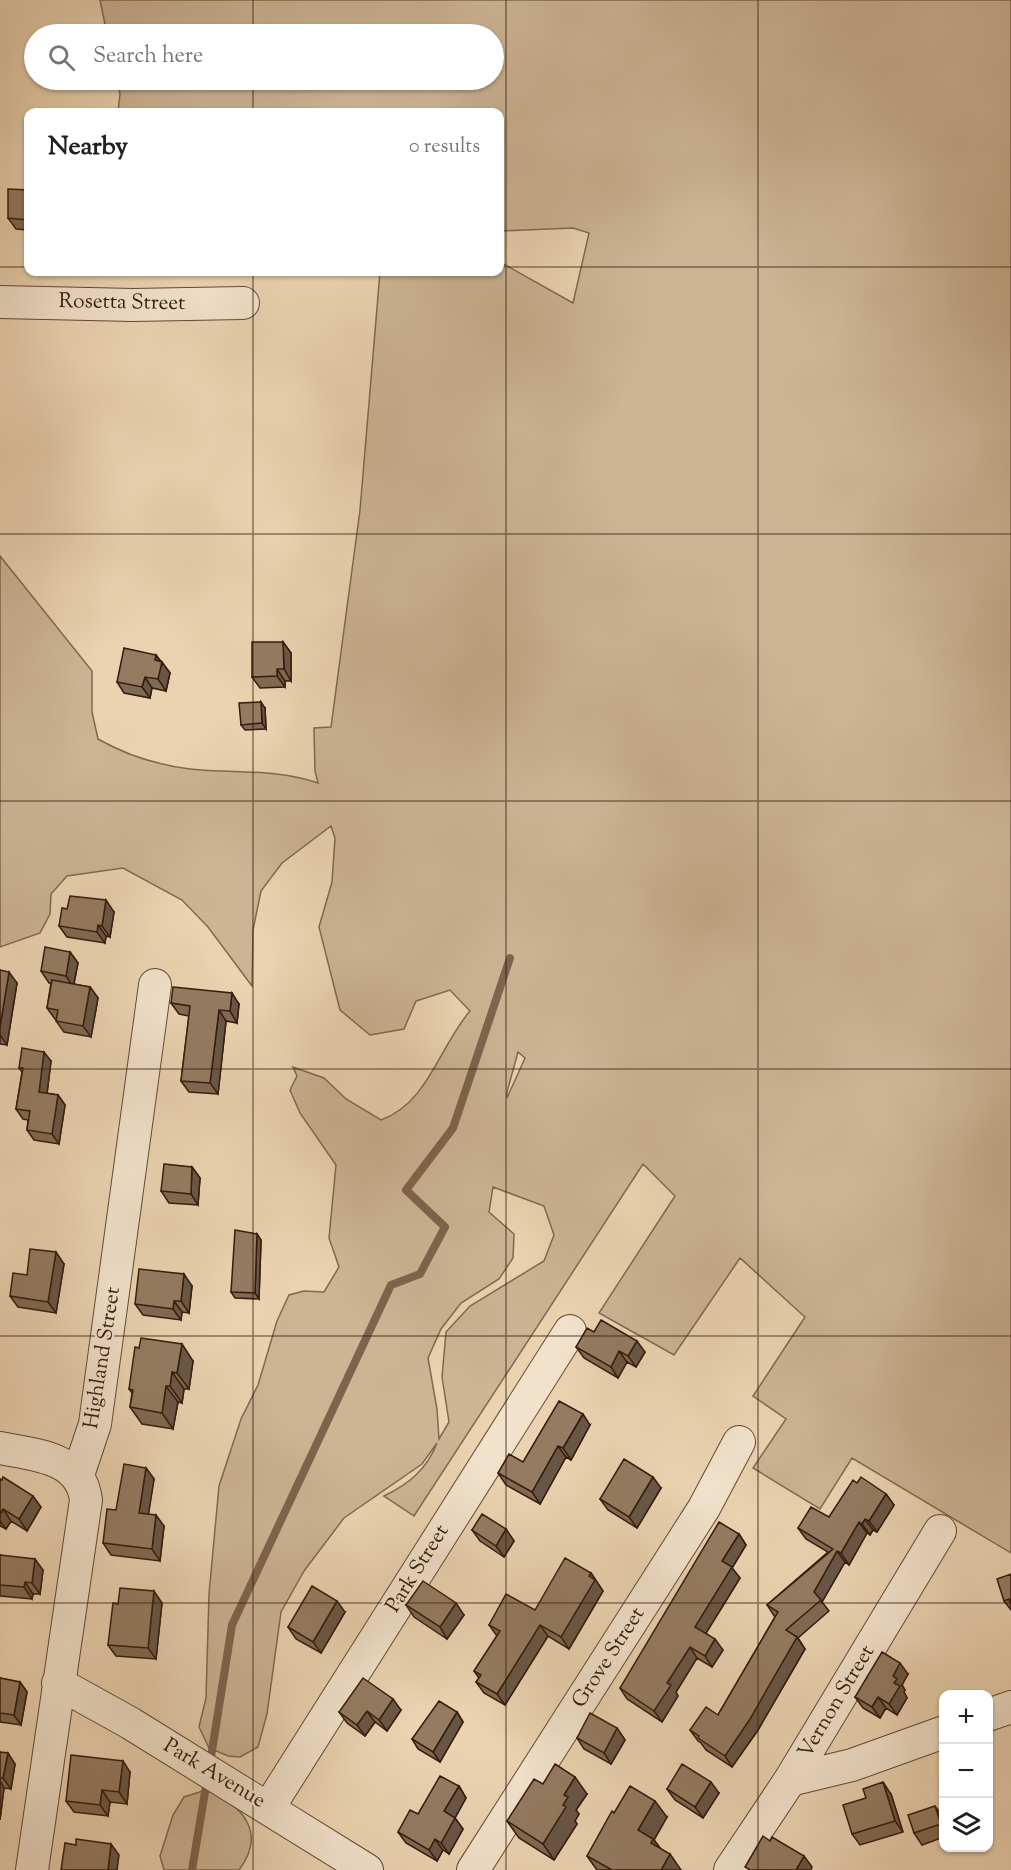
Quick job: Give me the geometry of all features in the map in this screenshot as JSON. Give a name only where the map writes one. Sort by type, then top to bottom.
[{"type":"street","name":"Rosetta Street","points":[[0,302],[133,305],[243,303]]},
{"type":"street","name":"Highland Street","points":[[78,1475],[95,1424],[155,985]]},
{"type":"street","name":"Park Street","points":[[269,1807],[570,1331]]},
{"type":"street","name":"Grove Street","points":[[473,1870],[704,1508],[739,1442]]},
{"type":"street","points":[[0,1448],[43,1457],[69,1468],[78,1475],[84,1485],[85,1517],[58,1683],[32,1870]]},
{"type":"street","name":"Vernon Street","points":[[730,1870],[790,1780],[940,1531]]},
{"type":"street","name":"Park Avenue","points":[[58,1683],[269,1807],[367,1870]]},
{"type":"street","points":[[993,1713],[1011,1707]]},
{"type":"street","points":[[790,1780],[852,1765],[939,1734]]},
{"type":"shaded area","points":[[100,0],[1011,0],[1011,1553],[852,1458],[820,1509],[753,1468],[786,1419],[753,1396],[805,1317],[740,1258],[674,1355],[599,1313],[675,1196],[643,1164],[414,1516],[384,1496],[416,1475],[428,1461],[437,1443],[422,1464],[344,1518],[304,1571],[281,1612],[267,1714],[258,1747],[240,1757],[228,1756],[209,1748],[199,1727],[206,1698],[209,1594],[219,1486],[241,1419],[258,1385],[277,1321],[289,1295],[304,1291],[324,1292],[339,1267],[329,1238],[336,1165],[300,1113],[290,1090],[297,1076],[293,1067],[324,1078],[346,1099],[381,1120],[397,1112],[422,1088],[459,1025],[470,1011],[450,990],[416,1001],[404,1029],[370,1035],[340,1010],[319,927],[332,882],[335,838],[331,826],[282,863],[261,891],[253,930],[252,986],[208,927],[182,900],[123,868],[67,876],[51,894],[50,914],[40,933],[0,947],[0,556],[92,671],[92,712],[98,739],[131,754],[166,765],[190,769],[286,775],[318,783],[315,771],[314,728],[331,727],[360,510],[380,276],[504,276],[504,264],[573,303],[589,233],[573,228],[504,231],[504,108],[118,108],[119,90],[504,90],[504,24],[105,24]],"holes":[[[518,1052],[525,1058],[507,1098]],[[493,1187],[544,1206],[554,1235],[544,1261],[470,1306],[446,1332],[442,1377],[449,1422],[439,1439],[437,1409],[428,1358],[441,1329],[461,1303],[499,1279],[513,1258],[514,1234],[489,1212]]]},
{"type":"shaded area","points":[[206,1790],[231,1804],[247,1822],[251,1832],[251,1844],[247,1857],[239,1870],[164,1870],[160,1856],[173,1815],[184,1797]]},
{"type":"building","points":[[8,189],[24,190],[24,220],[8,218]]},
{"type":"building","points":[[252,642],[283,642],[284,669],[277,669],[277,676],[252,677]]},
{"type":"building","points":[[124,648],[156,655],[155,660],[162,662],[158,679],[145,677],[142,687],[117,682]]},
{"type":"building","points":[[261,702],[262,723],[241,725],[239,703]]},
{"type":"building","points":[[70,896],[106,900],[102,926],[98,925],[97,932],[59,926],[62,908],[67,909]]},
{"type":"building","points":[[45,947],[70,952],[66,976],[41,971]]},
{"type":"building","points":[[0,970],[9,972],[0,1027]]},
{"type":"building","points":[[52,980],[90,987],[83,1026],[56,1021],[58,1010],[47,1008]]},
{"type":"building","points":[[173,987],[232,993],[230,1011],[219,1010],[210,1083],[181,1081],[190,1006],[171,1003]]},
{"type":"building","points":[[22,1048],[44,1052],[39,1092],[58,1095],[52,1134],[27,1130],[30,1111],[16,1109],[23,1068],[19,1068]]},
{"type":"building","points":[[164,1164],[192,1167],[191,1194],[161,1191]]},
{"type":"building","points":[[235,1230],[257,1234],[255,1293],[231,1292]]},
{"type":"building","points":[[30,1249],[56,1252],[48,1302],[10,1296],[13,1273],[27,1275]]},
{"type":"building","points":[[139,1269],[184,1274],[181,1301],[174,1301],[173,1309],[135,1304]]},
{"type":"building","points":[[601,1320],[637,1341],[628,1356],[619,1351],[611,1367],[576,1347],[587,1328],[594,1332]]},
{"type":"building","points":[[141,1338],[182,1344],[177,1373],[172,1372],[170,1386],[166,1386],[162,1413],[130,1407],[133,1390],[129,1389],[135,1347],[139,1348]]},
{"type":"building","points":[[559,1401],[583,1414],[563,1448],[558,1446],[532,1492],[498,1473],[509,1454],[523,1462]]},
{"type":"building","points":[[624,1459],[653,1477],[629,1517],[600,1499]]},
{"type":"building","points":[[124,1464],[146,1468],[139,1513],[156,1515],[152,1549],[103,1543],[107,1509],[116,1510]]},
{"type":"building","points":[[3,1477],[33,1496],[19,1519],[3,1509],[0,1514],[0,1479],[2,1480]]},
{"type":"building","points":[[861,1477],[886,1494],[869,1521],[865,1519],[862,1524],[859,1522],[841,1553],[837,1551],[814,1592],[821,1600],[786,1630],[797,1637],[750,1719],[725,1756],[690,1730],[706,1707],[718,1715],[778,1612],[767,1605],[833,1549],[798,1528],[811,1507],[829,1517],[853,1480],[857,1483]]},
{"type":"building","points":[[482,1514],[506,1529],[496,1546],[472,1530]]},
{"type":"building","points":[[719,1522],[739,1534],[722,1561],[732,1567],[695,1627],[715,1639],[705,1656],[690,1647],[667,1683],[671,1685],[654,1711],[620,1688]]},
{"type":"building","points":[[0,1555],[35,1559],[32,1583],[25,1582],[24,1587],[0,1585]]},
{"type":"building","points":[[565,1558],[591,1573],[589,1576],[595,1580],[561,1637],[540,1625],[497,1694],[476,1682],[481,1675],[474,1671],[500,1631],[489,1625],[506,1594],[535,1610]]},
{"type":"building","points":[[1011,1574],[1011,1606],[1009,1599],[1004,1601],[997,1579]]},
{"type":"building","points":[[423,1581],[456,1603],[440,1627],[406,1605]]},
{"type":"building","points":[[312,1586],[337,1601],[313,1642],[288,1627]]},
{"type":"building","points":[[120,1588],[154,1591],[148,1648],[108,1645],[113,1603],[118,1604]]},
{"type":"building","points":[[882,1652],[900,1663],[893,1676],[897,1679],[894,1683],[900,1686],[889,1704],[878,1697],[872,1707],[855,1697]]},
{"type":"building","points":[[0,1678],[20,1682],[14,1715],[0,1713]]},
{"type":"building","points":[[363,1678],[393,1699],[379,1720],[367,1711],[357,1725],[339,1712]]},
{"type":"building","points":[[439,1701],[457,1712],[433,1752],[412,1739]]},
{"type":"building","points":[[590,1713],[617,1728],[604,1753],[577,1738]]},
{"type":"building","points":[[0,1752],[8,1753],[3,1778],[0,1778]]},
{"type":"building","points":[[71,1755],[123,1761],[119,1792],[102,1790],[100,1805],[66,1801]]},
{"type":"building","points":[[555,1764],[575,1777],[564,1795],[568,1797],[563,1805],[566,1807],[543,1844],[507,1821],[534,1779],[543,1784]]},
{"type":"building","points":[[682,1764],[711,1782],[695,1807],[667,1789]]},
{"type":"building","points":[[440,1776],[459,1786],[444,1811],[455,1818],[441,1843],[435,1839],[429,1850],[398,1832],[410,1810],[418,1814]]},
{"type":"building","points":[[883,1782],[895,1821],[852,1834],[843,1805],[866,1798],[863,1789]]},
{"type":"building","points":[[630,1786],[655,1801],[638,1830],[653,1839],[651,1843],[670,1854],[661,1870],[612,1870],[587,1856],[612,1811],[614,1813]]},
{"type":"building","points":[[935,1806],[939,1825],[914,1833],[908,1815]]},
{"type":"building","points":[[763,1836],[770,1841],[772,1837],[804,1856],[796,1870],[750,1870],[745,1867]]},
{"type":"building","points":[[76,1839],[111,1844],[108,1870],[61,1870],[65,1843],[76,1845]]},
{"type":"waterway","points":[[210,1763],[232,1625],[391,1285],[420,1274],[445,1227],[406,1190],[453,1128],[510,958]]},
{"type":"waterway","points":[[192,1870],[207,1780]]}]
